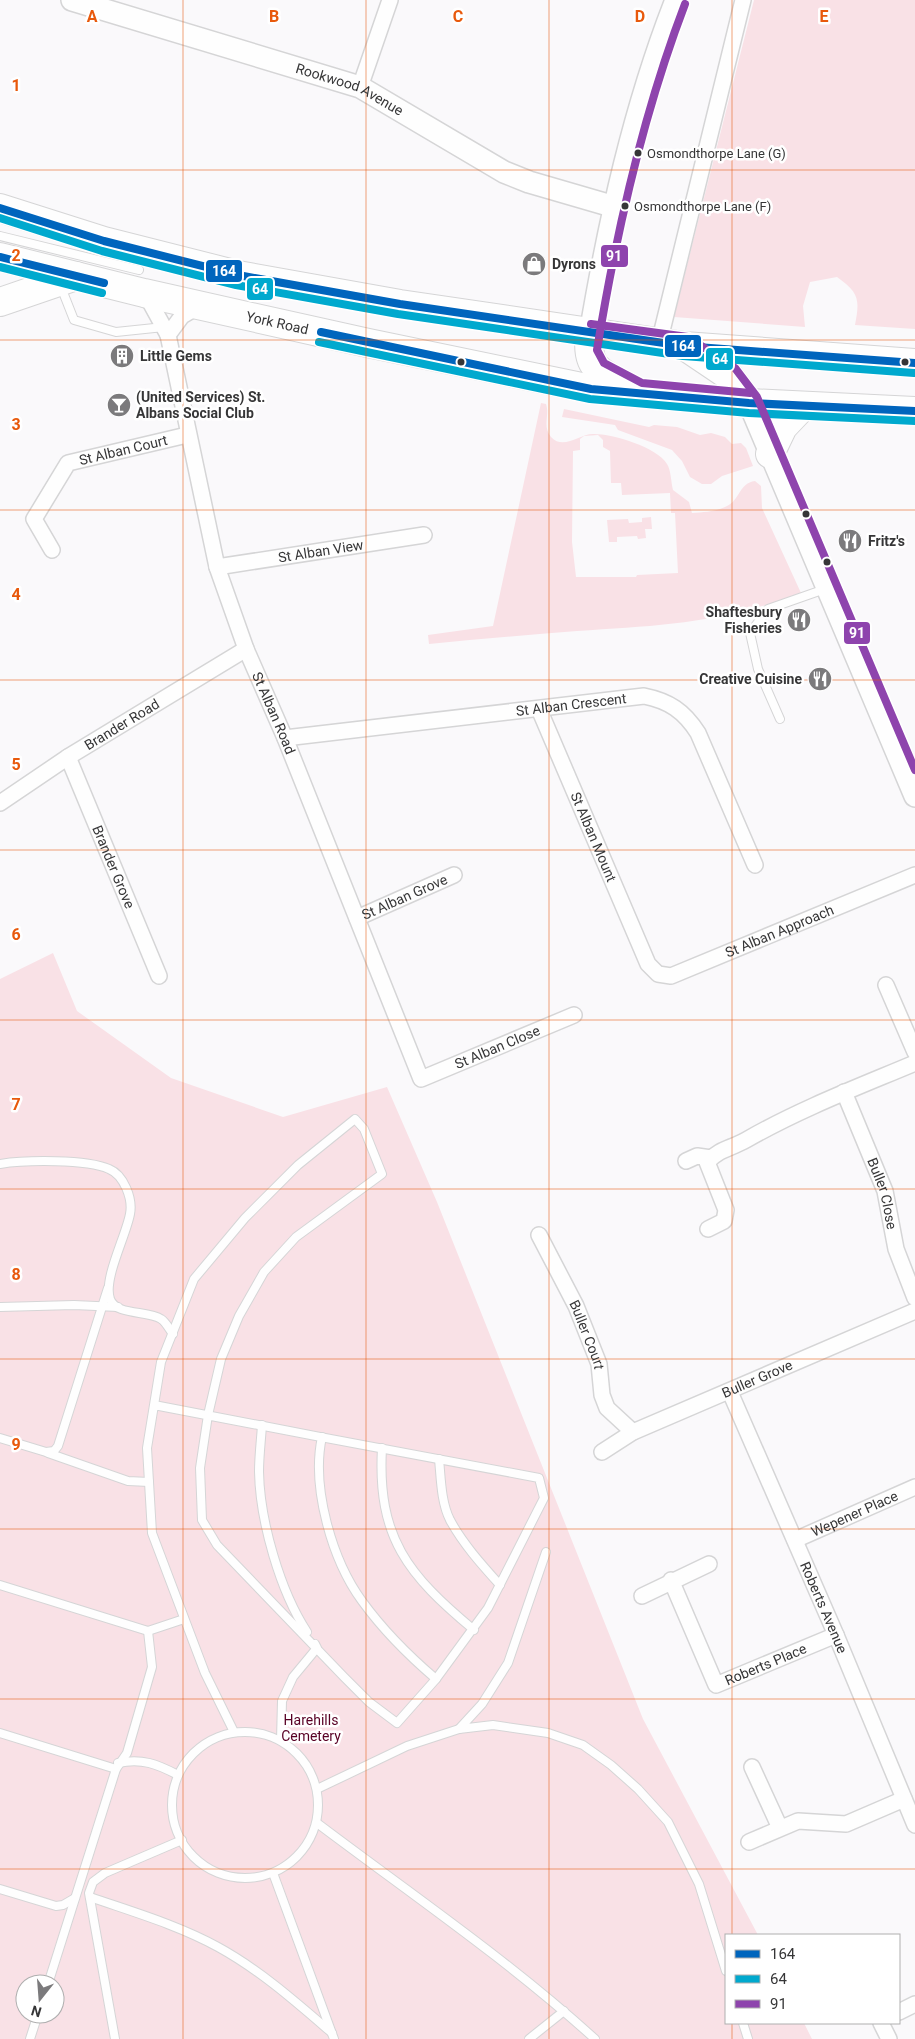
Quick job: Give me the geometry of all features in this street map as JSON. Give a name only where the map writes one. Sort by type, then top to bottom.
[{"type":"highway","points":[[0,208],[104,242],[238,275],[411,306],[672,345],[915,364]]},
{"type":"highway","name":"York Road","points":[[0,257],[60,276],[141,281],[202,305],[591,389],[749,403],[915,411]]},
{"type":"highway","points":[[0,302],[60,276]]},
{"type":"highway","points":[[590,334],[587,352],[597,370],[639,393]]},
{"type":"highway","points":[[672,345],[729,376],[749,403]]},
{"type":"highway","points":[[770,454],[783,427],[803,406]]},
{"type":"street","name":"Rookwood Avenue","points":[[72,0],[100,4],[360,87],[377,95],[504,172],[529,182],[615,207]]},
{"type":"street","points":[[360,87],[390,0]]},
{"type":"street","points":[[590,334],[615,207],[651,66],[676,0]]},
{"type":"street","points":[[672,345],[743,0]]},
{"type":"street","name":"St Alban Road","points":[[141,281],[167,330],[187,435],[217,567],[246,649],[285,738],[421,1079]]},
{"type":"street","points":[[167,330],[182,316],[202,305]]},
{"type":"street","points":[[749,403],[915,796]]},
{"type":"street","name":"St Alban Court","points":[[52,550],[34,519],[68,463],[187,435]]},
{"type":"street","name":"St Alban View","points":[[217,567],[424,535]]},
{"type":"street","name":"Brander Road","points":[[0,803],[68,758],[246,649]]},
{"type":"street","name":"St Alban Crescent","points":[[285,738],[644,696],[661,699],[676,707],[689,718],[698,733],[754,865]]},
{"type":"street","name":"St Alban Mount","points":[[539,709],[648,964]]},
{"type":"street","name":"Brander Grove","points":[[68,758],[159,976]]},
{"type":"street","name":"St Alban Grove","points":[[357,918],[454,874]]},
{"type":"street","name":"St Alban Approach","points":[[648,964],[658,974],[671,976],[915,875]]},
{"type":"street","points":[[886,985],[915,1052]]},
{"type":"street","name":"St Alban Close","points":[[421,1079],[574,1015]]},
{"type":"street","points":[[708,1229],[724,1221],[726,1210],[707,1162],[718,1151],[745,1141],[760,1131],[844,1092],[915,1063]]},
{"type":"street","name":"Buller Close","points":[[844,1092],[886,1191],[896,1249],[915,1298]]},
{"type":"street","points":[[686,1161],[697,1156],[711,1158]]},
{"type":"street","name":"Buller Court","points":[[539,1235],[576,1306],[599,1364],[602,1395],[607,1408],[633,1432]]},
{"type":"street","name":"Buller Grove","points":[[602,1452],[633,1432],[915,1311]]},
{"type":"street","name":"Roberts Avenue","points":[[730,1392],[836,1635],[915,1825]]},
{"type":"street","name":"Wepener Place","points":[[794,1540],[915,1487]]},
{"type":"street","points":[[642,1596],[663,1587],[672,1580],[709,1564]]},
{"type":"street","name":"Roberts Place","points":[[672,1580],[716,1685],[836,1635]]},
{"type":"street","points":[[752,1767],[780,1828]]},
{"type":"street","points":[[749,1842],[798,1821],[846,1824],[904,1799]]},
{"type":"street","points":[[900,2012],[915,2004]]},
{"type":"street","points":[[882,2024],[889,2039]]},
{"type":"lane","points":[[0,236],[141,281]]},
{"type":"lane","points":[[60,276],[74,320],[116,332],[167,330]]},
{"type":"lane","points":[[780,719],[758,669],[750,633],[768,609],[827,588]]},
{"type":"lane","points":[[154,1405],[208,1415],[262,1426],[539,1478],[544,1498],[500,1585],[474,1630],[436,1679],[397,1723],[369,1702],[217,1545],[202,1520],[200,1468],[208,1415],[221,1359],[239,1316],[264,1272],[296,1237],[382,1174],[364,1129],[355,1119],[298,1165],[245,1218],[194,1279],[161,1362],[154,1405],[147,1448],[152,1533],[204,1673],[234,1732]]},
{"type":"lane","points":[[0,1164],[92,1163],[111,1169],[122,1182],[130,1197],[131,1213],[58,1446],[54,1451],[46,1452]]},
{"type":"lane","points":[[110,1279],[109,1294],[111,1302],[118,1308]]},
{"type":"lane","points":[[0,1307],[36,1305],[118,1308],[148,1313],[162,1319],[172,1334]]},
{"type":"lane","points":[[262,1426],[260,1472],[264,1522],[294,1610],[318,1648]]},
{"type":"lane","points":[[322,1437],[319,1476],[324,1510],[338,1557],[362,1600],[396,1641],[436,1679]]},
{"type":"lane","points":[[0,1438],[128,1481],[149,1482]]},
{"type":"lane","points":[[382,1448],[382,1501],[403,1556],[420,1581],[434,1596],[474,1630]]},
{"type":"lane","points":[[439,1459],[441,1488],[450,1519],[466,1545],[500,1585]]},
{"type":"lane","points":[[459,1729],[482,1704],[508,1663],[546,1552]]},
{"type":"lane","points":[[0,1585],[148,1630],[184,1619]]},
{"type":"lane","points":[[51,1974],[117,1766],[127,1753],[152,1667],[148,1630]]},
{"type":"lane","points":[[281,1740],[282,1701],[293,1678],[318,1648]]},
{"type":"lane","points":[[316,1789],[407,1746],[459,1729],[493,1725],[548,1733],[583,1745],[611,1764],[638,1789],[668,1822],[699,1884],[725,1968]]},
{"type":"lane","points":[[234,1732],[260,1732],[281,1740],[301,1756],[314,1778],[320,1802],[317,1823],[307,1846],[281,1870],[273,1873],[240,1878],[217,1873],[195,1859],[182,1840],[174,1822],[172,1810],[178,1775],[198,1748],[210,1740],[234,1732]]},
{"type":"lane","points":[[0,1733],[117,1766],[135,1760],[151,1762],[178,1775]]},
{"type":"lane","points":[[317,1823],[475,1939],[596,2039]]},
{"type":"lane","points":[[115,2039],[90,1896],[93,1882],[105,1873],[182,1840]]},
{"type":"lane","points":[[273,1873],[333,2036]]},
{"type":"lane","points":[[79,1883],[91,1888]]},
{"type":"lane","points":[[0,1890],[56,1906],[63,1905],[75,1898]]},
{"type":"lane","points":[[90,1896],[177,1927],[219,1948],[269,1980],[333,2036]]},
{"type":"lane","points":[[529,2039],[564,2011]]},
{"type":"lane","points":[[30,2039],[35,2024]]},
{"type":"lane","points":[[742,2024],[748,2039]]},
{"type":"green space","points":[[754,0],[915,0],[915,329],[855,325],[856,297],[854,292],[837,277],[810,282],[803,306],[805,327],[674,317]]},
{"type":"green space","points":[[541,403],[546,404],[547,408],[548,433],[556,441],[567,442],[589,434],[612,436],[654,452],[667,464],[673,490],[689,502],[692,513],[714,511],[727,506],[735,500],[746,485],[755,481],[761,486],[762,508],[801,593],[745,611],[663,625],[429,644],[428,635],[493,626]],"holes":[[[598,435],[603,440],[603,447],[610,451],[611,483],[621,483],[622,495],[670,493],[671,513],[675,513],[678,573],[637,575],[636,577],[576,577],[572,542],[573,451],[580,450],[580,439],[584,436]]]},
{"type":"green space","points":[[564,409],[649,427],[654,425],[677,427],[700,435],[711,433],[725,437],[732,444],[741,443],[746,448],[753,466],[722,476],[711,484],[702,484],[690,477],[682,461],[672,450],[618,430],[615,425],[562,417]]},
{"type":"green space","points":[[651,517],[652,529],[645,529],[646,538],[638,539],[637,536],[617,537],[617,542],[609,542],[607,520],[628,519],[629,523],[642,522],[642,518]]},
{"type":"green space","name":"Harehills Cemetery","points":[[53,953],[77,1011],[171,1078],[283,1117],[387,1087],[437,1202],[643,1719],[757,1934],[725,1934],[725,2024],[804,2024],[812,2039],[0,2039],[0,979]]},
{"type":"transit line","name":"91","points":[[685,4],[656,88],[632,174],[597,350],[604,363],[642,383],[750,393]]},
{"type":"transit line","name":"164","points":[[0,208],[104,241],[238,275],[400,304],[684,346],[915,363]]},
{"type":"transit line","name":"64","points":[[0,218],[102,251],[236,285],[398,314],[683,356],[914,373]]},
{"type":"transit line","name":"164","points":[[0,257],[104,283]]},
{"type":"transit line","name":"64","points":[[0,267],[102,293]]},
{"type":"transit line","name":"91","points":[[591,324],[688,337],[735,368],[757,397],[915,770]]},
{"type":"transit line","name":"164","points":[[321,332],[591,389],[749,403],[915,411]]},
{"type":"transit line","name":"64","points":[[319,342],[590,399],[749,413],[915,421]]},
{"type":"place","name":"Osmondthorpe Lane (G)","points":[[638,153]]},
{"type":"place","name":"Osmondthorpe Lane (F)","points":[[625,206]]},
{"type":"place","name":"Dyrons","points":[[534,264]]},
{"type":"place","name":"Little Gems","points":[[122,356]]},
{"type":"place","name":"(United Services) St. Albans Social Club","points":[[119,405]]},
{"type":"place","name":"Fritz's","points":[[850,541]]},
{"type":"place","name":"Shaftesbury Fisheries","points":[[799,620]]},
{"type":"place","name":"Creative Cuisine","points":[[820,679]]}]
